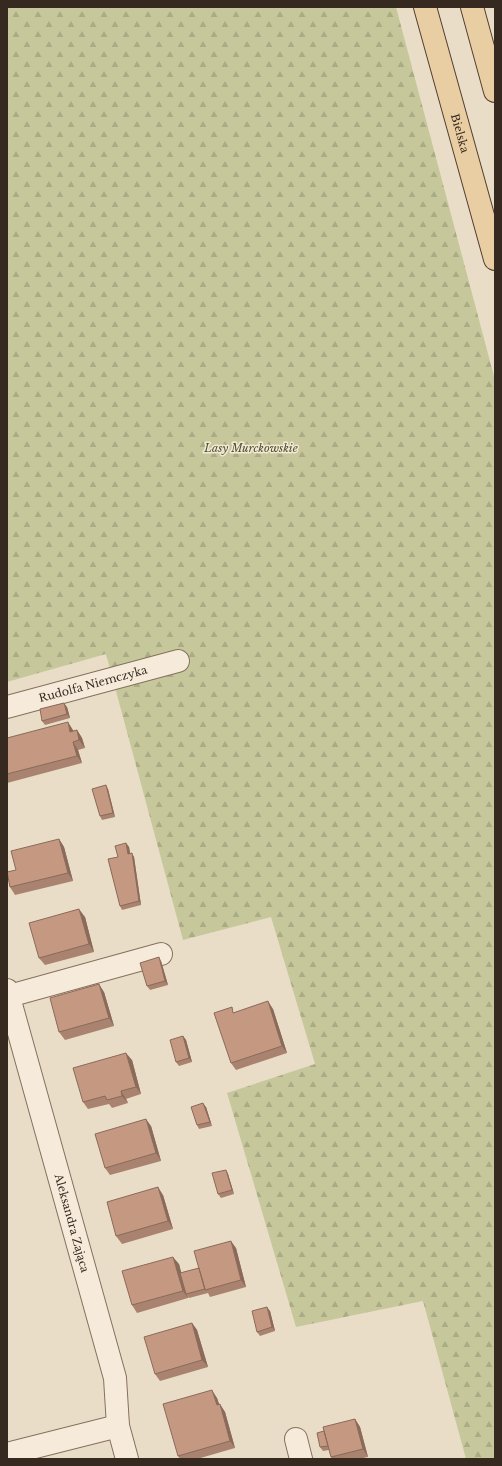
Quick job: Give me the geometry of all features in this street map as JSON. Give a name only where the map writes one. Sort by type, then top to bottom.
[{"type":"main road","name":"Bielska","points":[[426,7],[495,259]]},
{"type":"main road","points":[[472,7],[495,91]]},
{"type":"street","name":"Rudolfa Niemczyka","points":[[7,707],[178,661]]},
{"type":"street","points":[[8,993],[162,954]]},
{"type":"street","name":"Aleksandra Zająca","points":[[8,993],[115,1378],[118,1426],[127,1459]]},
{"type":"street","points":[[7,1454],[118,1426]]},
{"type":"green space","name":"Lasy Murckowskie","points":[[7,7],[396,7],[495,380],[495,1459],[466,1459],[423,1301],[296,1327],[227,1093],[315,1064],[271,917],[183,940],[106,654],[7,682]]},
{"type":"building","points":[[64,703],[67,714],[42,721],[40,709]]},
{"type":"building","points":[[68,722],[70,732],[77,730],[79,740],[73,742],[77,756],[7,774],[7,738]]},
{"type":"building","points":[[106,785],[113,813],[100,816],[92,789]]},
{"type":"building","points":[[59,839],[68,873],[10,887],[7,872],[16,870],[11,851]]},
{"type":"building","points":[[126,843],[128,854],[132,853],[139,901],[120,906],[108,859],[118,857],[115,846]]},
{"type":"building","points":[[79,909],[89,944],[39,958],[29,923]]},
{"type":"building","points":[[159,957],[165,981],[147,986],[140,963]]},
{"type":"building","points":[[99,984],[109,1018],[59,1032],[50,998]]},
{"type":"building","points":[[268,1001],[282,1046],[231,1063],[214,1013],[232,1007],[233,1013]]},
{"type":"building","points":[[183,1036],[189,1058],[176,1062],[170,1040]]},
{"type":"building","points":[[126,1053],[136,1087],[121,1091],[122,1096],[107,1100],[105,1096],[83,1102],[73,1068]]},
{"type":"building","points":[[203,1103],[210,1122],[197,1125],[191,1107]]},
{"type":"building","points":[[146,1119],[156,1153],[105,1168],[95,1134]]},
{"type":"building","points":[[226,1170],[232,1190],[218,1194],[212,1173]]},
{"type":"building","points":[[158,1187],[168,1221],[116,1236],[107,1202]]},
{"type":"building","points":[[231,1241],[241,1280],[205,1290],[194,1251]]},
{"type":"building","points":[[173,1257],[183,1291],[132,1305],[122,1271]]},
{"type":"building","points":[[199,1268],[205,1289],[186,1294],[180,1273]]},
{"type":"building","points":[[267,1307],[272,1327],[257,1332],[252,1311]]},
{"type":"building","points":[[192,1323],[202,1360],[155,1374],[144,1337]]},
{"type":"building","points":[[212,1390],[217,1405],[220,1404],[230,1441],[178,1456],[163,1404]]},
{"type":"building","points":[[355,1419],[363,1449],[331,1457],[323,1427]]},
{"type":"building","points":[[324,1431],[328,1446],[320,1447],[317,1433]]}]
